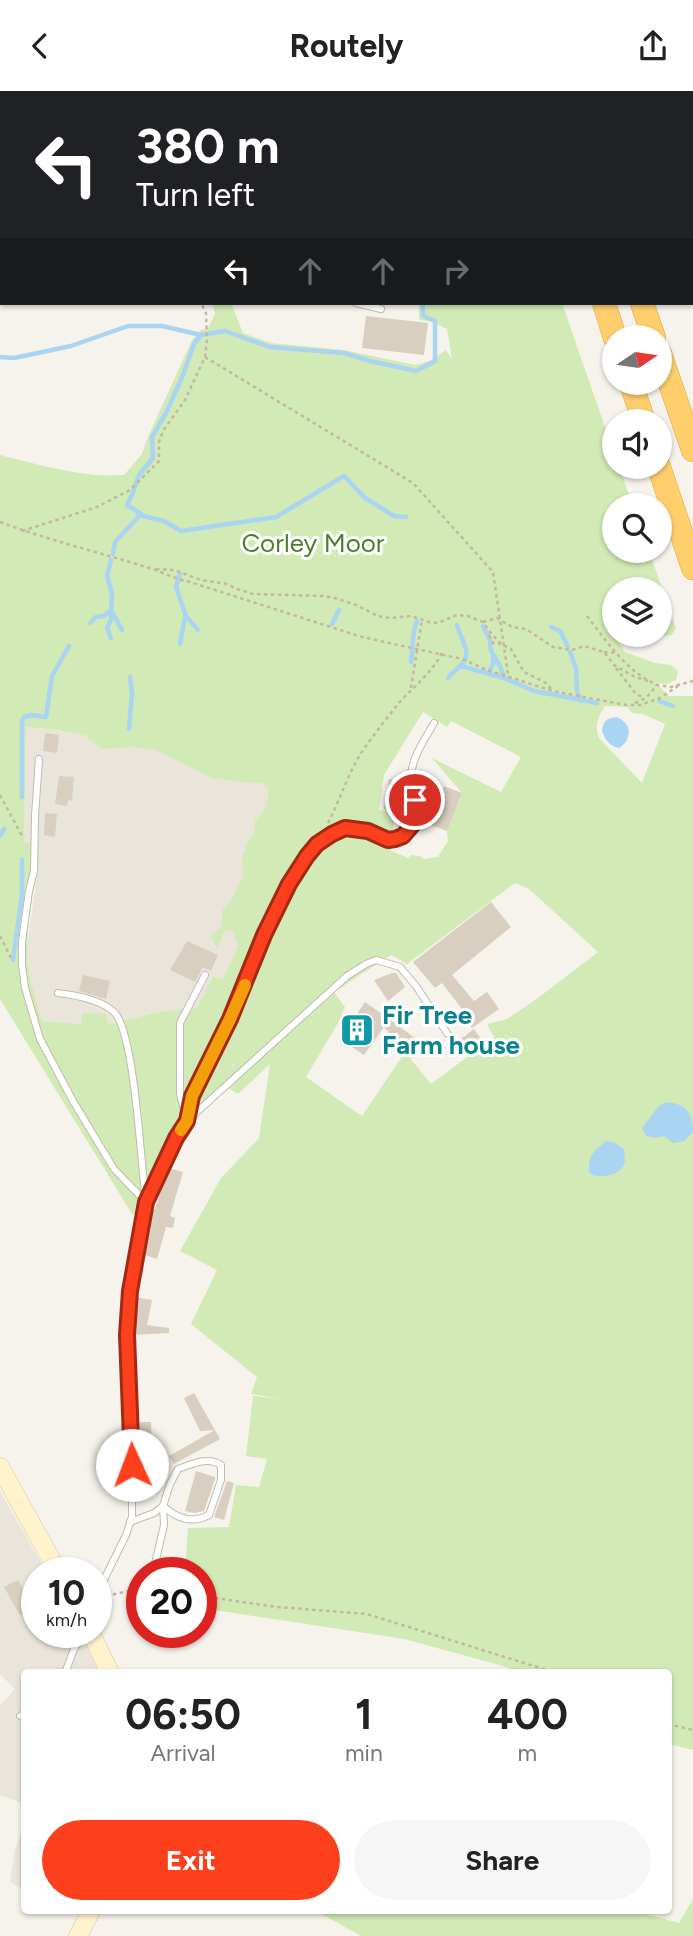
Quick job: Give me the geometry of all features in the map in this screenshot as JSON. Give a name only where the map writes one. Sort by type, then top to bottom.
[{"type":"highway","points":[[605,305],[611,325]]},
{"type":"highway","points":[[643,305],[650,325]]},
{"type":"highway","points":[[672,389],[693,450]]},
{"type":"highway","points":[[663,479],[693,568]]},
{"type":"street","points":[[0,1467],[50,1557]]},
{"type":"street","points":[[98,1648],[108,1669]]},
{"type":"street","points":[[78,1936],[89,1914]]},
{"type":"lane","points":[[364,305],[381,309]]},
{"type":"lane","points":[[187,1121],[192,1096],[230,1019],[264,935],[289,884],[317,844],[345,828],[368,831],[388,840],[403,836],[415,822],[417,811],[411,775],[415,759],[434,723]]},
{"type":"lane","points":[[40,759],[34,871],[22,942],[22,965],[28,997],[40,1039],[73,1101],[114,1169],[146,1202]]},
{"type":"lane","points":[[112,1564],[130,1522],[132,1487],[127,1335],[130,1291],[146,1202],[176,1138],[187,1121],[310,1007],[346,976],[376,960],[400,967],[423,996],[447,1034]]},
{"type":"lane","points":[[187,1121],[180,1094],[180,1023],[205,975]]},
{"type":"lane","points":[[58,993],[79,996],[106,1007],[120,1020],[127,1044],[133,1085],[146,1202]]},
{"type":"lane","points":[[157,1557],[164,1525],[163,1506],[178,1469],[199,1461],[215,1461],[221,1465],[221,1480],[209,1515],[202,1519],[189,1520],[173,1516],[163,1506]]},
{"type":"lane","points":[[130,1522],[154,1513],[163,1506]]},
{"type":"lane","points":[[66,1669],[75,1648]]},
{"type":"path","points":[[22,531],[97,507],[130,490],[159,461],[159,442],[163,431],[185,400],[205,357],[206,313],[202,305]]},
{"type":"path","points":[[205,357],[413,483],[492,572],[507,675]]},
{"type":"path","points":[[0,522],[342,632],[442,653],[553,691],[626,705],[649,703],[678,686]]},
{"type":"path","points":[[149,568],[227,584],[253,594],[323,596],[390,618],[411,616],[438,622],[457,615],[468,616],[483,622],[502,645],[510,649],[524,672],[536,676],[553,691]]},
{"type":"path","points":[[587,617],[628,666],[648,681]]},
{"type":"path","points":[[483,622],[497,618],[512,627],[526,629],[553,647],[572,650],[584,646],[617,653]]},
{"type":"path","points":[[410,692],[422,619]]},
{"type":"path","points":[[604,652],[636,694],[646,698]]},
{"type":"path","points":[[437,663],[442,653]]},
{"type":"path","points":[[317,844],[337,805],[346,780],[365,748],[399,703],[426,678],[440,659],[450,656]]},
{"type":"path","points":[[614,665],[635,677],[664,687],[693,681]]},
{"type":"path","points":[[626,705],[646,698],[657,685]]},
{"type":"path","points":[[0,795],[21,834],[27,838]]},
{"type":"path","points":[[217,1598],[367,1615],[542,1669]]},
{"type":"path","points":[[672,1725],[693,1730]]},
{"type":"shaded area","points":[[26,727],[58,730],[162,749],[273,785],[238,946],[223,979],[213,976],[197,1008],[163,1011],[109,1025],[106,1014],[82,1024],[41,1021],[29,976],[27,948],[38,867],[24,843]]},
{"type":"shaded area","points":[[0,1491],[38,1557],[21,1557],[21,1648],[87,1648],[97,1669],[21,1669],[21,1803],[0,1795],[0,1706],[15,1689],[0,1674]]},
{"type":"shaded area","points":[[21,1834],[21,1888],[10,1882],[15,1849]]},
{"type":"green space","name":"Corley Moor","points":[[213,305],[232,305],[243,333],[271,343],[344,350],[415,365],[430,361],[446,350],[452,359],[447,329],[430,321],[419,320],[419,305],[563,305],[602,418],[602,479],[623,479],[628,493],[602,493],[602,563],[653,563],[658,577],[602,577],[602,647],[622,647],[625,652],[655,663],[671,665],[678,671],[676,680],[667,684],[656,683],[669,696],[693,696],[693,1750],[672,1745],[672,1669],[510,1669],[404,1639],[217,1610],[217,1557],[186,1557],[188,1528],[229,1527],[236,1485],[259,1487],[267,1459],[246,1456],[253,1396],[281,1399],[251,1394],[257,1377],[191,1324],[217,1270],[180,1251],[221,1178],[259,1138],[270,1064],[238,1094],[228,1088],[195,1115],[182,1130],[143,1217],[132,1214],[0,999],[0,455],[77,473],[124,475],[142,454],[192,340],[201,330],[208,328],[215,314]],"holes":[[[605,706],[627,707],[632,713],[643,714],[665,724],[642,783],[598,734],[597,726]],[[423,712],[447,727],[451,721],[521,757],[501,792],[432,758],[462,793],[447,831],[448,841],[438,857],[424,859],[411,855],[408,858],[391,851],[395,813],[379,810],[384,775]],[[26,727],[87,736],[103,749],[132,747],[156,750],[212,778],[262,783],[269,790],[265,809],[255,821],[254,834],[242,859],[243,876],[231,901],[222,911],[222,926],[211,936],[217,948],[225,931],[232,930],[238,946],[223,979],[213,976],[197,1008],[163,1011],[109,1024],[106,1014],[83,1013],[81,1024],[42,1021],[27,957],[39,844],[24,842]],[[515,883],[529,889],[598,952],[507,1019],[487,1024],[494,1037],[431,1084],[405,1052],[362,1116],[306,1077],[345,1007],[334,992],[391,955],[407,964]]]},
{"type":"green space","points":[[672,617],[676,628],[672,635]]},
{"type":"green space","points":[[693,1899],[693,1936],[361,1936],[321,1914],[646,1914],[679,1923]]},
{"type":"water","points":[[616,717],[625,723],[629,732],[626,741],[619,748],[608,742],[602,731],[606,721]]},
{"type":"water","points":[[666,1102],[683,1107],[690,1114],[693,1132],[684,1141],[673,1143],[664,1136],[646,1136],[642,1128],[658,1107]]},
{"type":"water","points":[[606,1141],[624,1149],[623,1166],[611,1175],[590,1174],[589,1163],[592,1155]]},
{"type":"building","points":[[366,316],[428,323],[424,355],[362,348]]},
{"type":"building","points":[[45,733],[59,735],[57,753],[43,751]]},
{"type":"building","points":[[59,776],[74,777],[72,801],[68,800],[67,806],[55,804]]},
{"type":"building","points":[[389,779],[399,781],[395,811],[384,809]]},
{"type":"building","points":[[444,786],[462,793],[447,831],[429,824]]},
{"type":"building","points":[[45,813],[57,814],[55,837],[44,835]]},
{"type":"building","points":[[491,902],[511,927],[452,975],[474,1001],[487,992],[499,1009],[472,1028],[459,1010],[462,1009],[442,983],[435,988],[413,962]]},
{"type":"building","points":[[187,941],[218,955],[211,971],[203,967],[195,982],[170,970]]},
{"type":"building","points":[[396,973],[405,987],[388,1001],[374,980]]},
{"type":"building","points":[[83,975],[110,981],[106,999],[79,991]]},
{"type":"building","points":[[365,1002],[415,1038],[403,1048],[384,1027],[364,1055],[340,1039]]},
{"type":"building","points":[[474,1029],[482,1040],[466,1052],[458,1041]]},
{"type":"building","points":[[168,1168],[183,1172],[170,1216],[175,1218],[173,1228],[166,1227],[157,1259],[145,1255],[151,1227],[148,1225]]},
{"type":"building","points":[[135,1297],[152,1300],[147,1325],[169,1328],[169,1333],[133,1335]]},
{"type":"building","points":[[194,1393],[215,1430],[200,1431],[184,1398]]},
{"type":"building","points":[[140,1422],[151,1422],[152,1454],[141,1455]]},
{"type":"building","points":[[215,1430],[220,1439],[174,1464],[169,1456]]},
{"type":"building","points":[[196,1471],[215,1479],[204,1511],[195,1513],[185,1511]]},
{"type":"building","points":[[227,1481],[234,1483],[224,1520],[214,1517]]},
{"type":"building","points":[[18,1580],[21,1585],[21,1615],[20,1615],[4,1587]]},
{"type":"waterway","points":[[113,554],[115,542],[141,514],[127,505],[139,475],[153,458],[152,437],[166,413],[194,344],[201,335],[225,331],[270,347],[344,353],[416,371],[435,361],[435,321],[423,316],[423,305]]},
{"type":"waterway","points":[[0,357],[14,358],[71,346],[128,326],[162,326],[201,335]]},
{"type":"waterway","points":[[143,516],[164,521],[181,531],[276,517],[344,476],[365,498],[394,516],[406,517]]},
{"type":"waterway","points":[[111,560],[107,576],[112,593],[111,620],[107,628],[111,638]]},
{"type":"waterway","points":[[180,574],[176,587],[186,616],[198,630]]},
{"type":"waterway","points":[[90,623],[111,610],[122,630]]},
{"type":"waterway","points":[[332,624],[339,610]]},
{"type":"waterway","points":[[180,644],[185,617]]},
{"type":"waterway","points":[[411,662],[417,621]]},
{"type":"waterway","points":[[448,678],[466,656],[457,625]]},
{"type":"waterway","points":[[483,626],[490,640],[491,651],[504,677]]},
{"type":"waterway","points":[[551,627],[560,631],[568,647]]},
{"type":"waterway","points":[[22,797],[22,721],[24,717],[32,715],[46,717],[52,676],[69,646]]},
{"type":"waterway","points":[[570,652],[576,668],[577,691],[581,701]]},
{"type":"waterway","points":[[490,674],[493,657]]},
{"type":"waterway","points":[[461,666],[504,678],[534,691],[597,703]]},
{"type":"waterway","points":[[129,729],[132,694],[130,677]]},
{"type":"waterway","points":[[659,701],[673,706]]},
{"type":"waterway","points":[[0,836],[4,829]]},
{"type":"waterway","points":[[13,960],[22,895],[22,860]]},
{"type":"slow traffic","points":[[181,1130],[187,1121],[192,1096],[245,985]]},
{"type":"place","name":"Fir Tree Farm house","points":[[357,1030]]},
{"type":"route","points":[[132,1465],[127,1335],[130,1291],[146,1202],[176,1138],[187,1121],[192,1096],[230,1019],[264,935],[289,884],[307,856],[317,844],[345,828],[358,828],[388,840],[403,836],[415,822],[415,800]]}]
